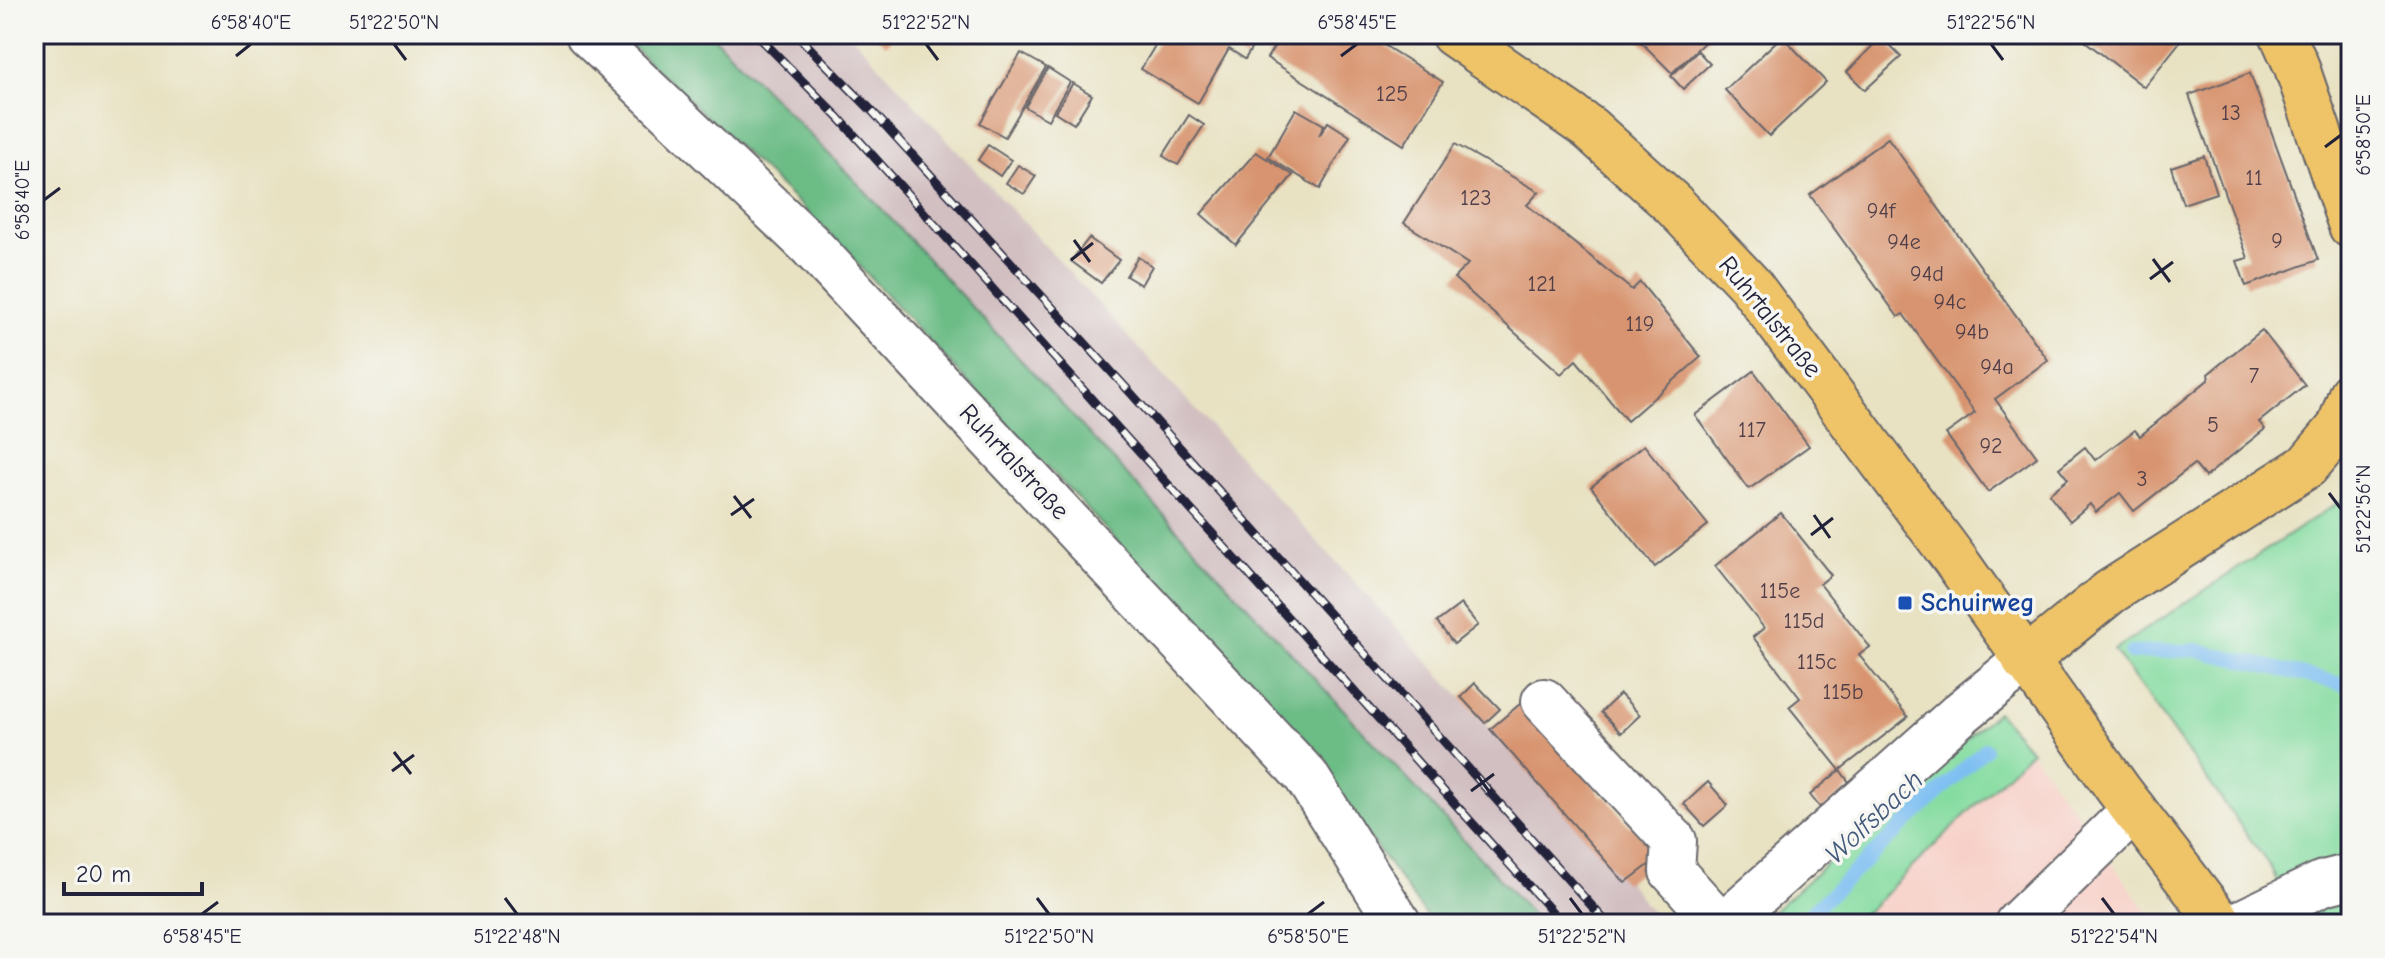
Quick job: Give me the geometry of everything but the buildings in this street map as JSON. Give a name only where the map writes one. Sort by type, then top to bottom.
[{"type":"main road","name":"Ruhrtalstraße","points":[[1453,34],[1589,128],[1674,205],[1750,285],[1956,561],[2089,749],[2221,924]]},
{"type":"main road","points":[[2282,34],[2296,65],[2351,226]]},
{"type":"main road","points":[[2025,661],[2110,592],[2307,466],[2339,428],[2351,394]]},
{"type":"street","name":"Ruhrtalstraße","points":[[588,34],[809,244],[1306,776],[1399,924]]},
{"type":"street","points":[[1544,701],[1674,841],[1672,871],[1722,924],[1961,713],[2025,661]]},
{"type":"street","points":[[2017,924],[2134,810]]},
{"type":"street","points":[[2238,924],[2323,883],[2351,876]]},
{"type":"shaded area","points":[[711,34],[850,34],[1614,864],[1661,924],[1541,924],[865,191]]},
{"type":"shaded area","points":[[2031,751],[2156,924],[1854,924]]},
{"type":"green space","points":[[619,34],[711,34],[865,191],[1541,924],[1432,924],[1287,723],[823,227]]},
{"type":"green space","points":[[2351,494],[2351,924],[2297,924],[2271,868],[2114,650]]},
{"type":"green space","points":[[1997,712],[2031,751],[1854,924],[1759,924]]},
{"type":"waterway","name":"Wolfsbach","points":[[2131,653],[2197,650],[2351,686]]},
{"type":"waterway","name":"Wolfsbach","points":[[1799,924],[1985,749]]},
{"type":"railway","points":[[756,34],[840,119],[1563,924]]},
{"type":"railway","points":[[796,34],[872,111],[1129,391],[1608,924]]},
{"type":"place","name":"Schuirweg","points":[[1905,603]]}]
